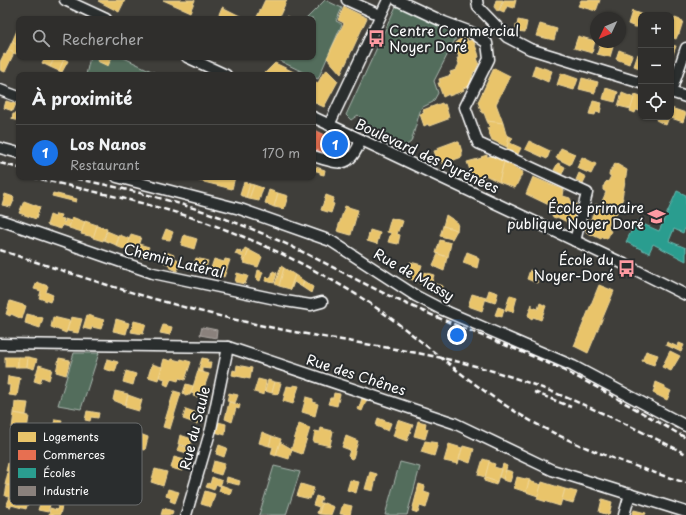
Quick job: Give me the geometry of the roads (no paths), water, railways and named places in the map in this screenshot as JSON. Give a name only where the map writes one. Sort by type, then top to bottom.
[{"type":"street","points":[[65,0],[100,16]]},
{"type":"street","points":[[347,0],[380,15]]},
{"type":"street","points":[[328,125],[388,0]]},
{"type":"street","points":[[397,0],[444,22],[472,32],[487,43],[489,59],[466,107],[478,143],[587,193],[575,241]]},
{"type":"street","points":[[477,4],[507,37],[530,49],[638,81]]},
{"type":"street","points":[[674,84],[686,48]]},
{"type":"street","points":[[194,60],[220,72]]},
{"type":"street","points":[[0,90],[16,96]]},
{"type":"street","points":[[674,93],[686,97]]},
{"type":"street","name":"Boulevard des Pyrénées","points":[[316,119],[686,295]]},
{"type":"street","points":[[316,157],[337,163],[346,162],[355,155],[361,140]]},
{"type":"street","points":[[0,148],[16,152]]},
{"type":"street","name":"Rue de Massy","points":[[129,180],[240,209],[331,241],[416,296],[443,310],[573,366],[686,426]]},
{"type":"street","name":"Chemin Latéral","points":[[0,220],[153,273],[285,301],[311,305],[322,302]]},
{"type":"street","name":"Rue des Chênes","points":[[0,344],[228,348],[454,423],[552,470],[686,512]]},
{"type":"street","name":"Rue du Saule","points":[[186,515],[211,429],[228,348]]},
{"type":"street","points":[[624,515],[630,494]]},
{"type":"railway","points":[[0,163],[16,167]]},
{"type":"railway","points":[[45,180],[139,202],[181,214],[238,235],[291,258],[364,299],[406,329],[487,393],[529,420],[572,442],[594,451],[686,483]]},
{"type":"railway","points":[[82,180],[121,188],[173,202],[250,228],[290,246],[415,308],[569,373],[686,438]]},
{"type":"railway","points":[[0,250],[122,289],[215,315],[298,333],[429,355],[485,369],[573,400],[631,426],[686,454]]},
{"type":"railway","points":[[534,392],[571,407]]},
{"type":"place","name":"Centre Commercial Noyer Doré","points":[[376,39]]},
{"type":"place","name":"Los Nanos","points":[[335,144]]},
{"type":"place","name":"École primaire publique Noyer Doré","points":[[657,216]]},
{"type":"place","name":"École du Noyer-Doré","points":[[627,268]]}]
